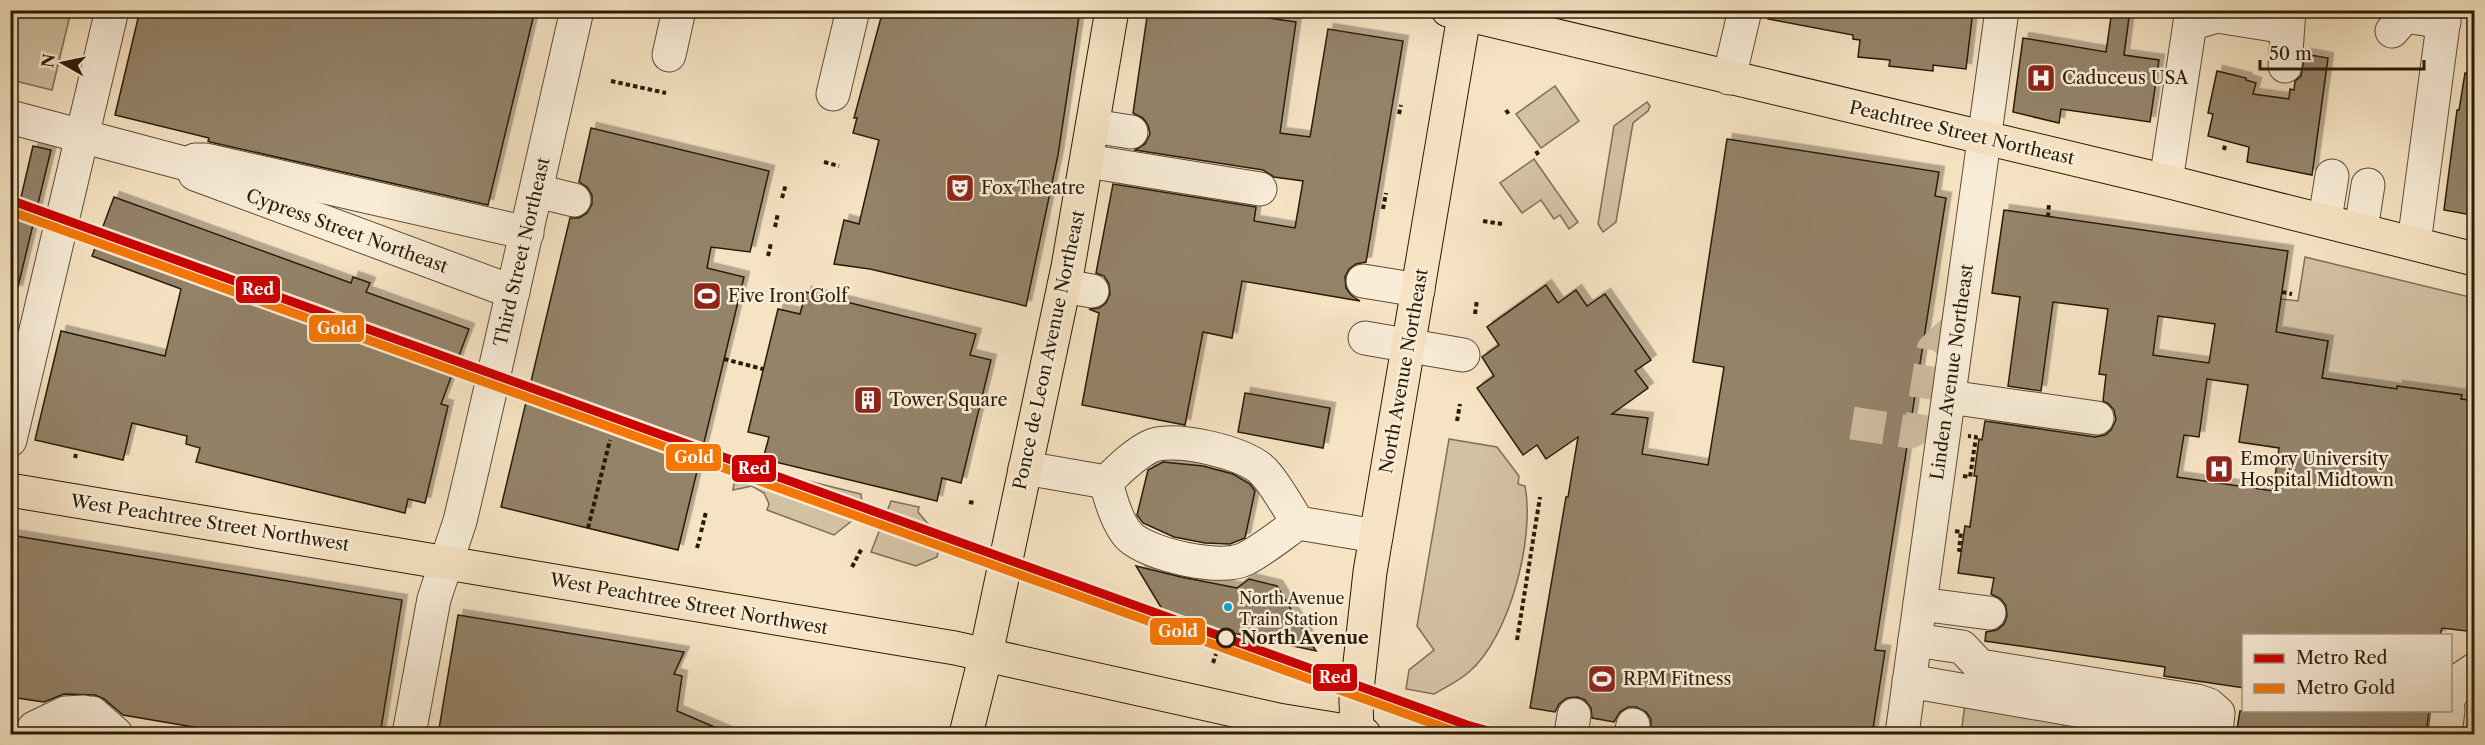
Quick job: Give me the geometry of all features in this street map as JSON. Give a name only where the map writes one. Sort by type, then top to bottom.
[{"type":"main road","name":"Ponce de Leon Avenue Northeast","points":[[966,735],[986,654],[1025,468],[1078,288],[1087,161],[1112,10]]},
{"type":"main road","name":"Peachtree Street Northeast","points":[[1459,12],[2325,219],[2475,259]]},
{"type":"main road","name":"North Avenue Northeast","points":[[1360,734],[1356,699],[1361,636],[1418,290],[1459,12]]},
{"type":"main road","name":"West Peachtree Street Northwest","points":[[10,490],[986,654],[1278,720],[1360,734]]},
{"type":"street","points":[[10,440],[112,10]]},
{"type":"street","name":"Third Street Northeast","points":[[409,735],[434,599],[460,521],[577,10]]},
{"type":"street","points":[[669,55],[680,10]]},
{"type":"street","points":[[833,94],[853,10]]},
{"type":"street","points":[[1729,78],[1745,10]]},
{"type":"street","name":"Linden Avenue Northeast","points":[[1902,735],[2002,10]]},
{"type":"street","points":[[2166,181],[2191,17],[2235,15],[2287,19],[2285,66]]},
{"type":"street","points":[[2392,31],[2405,16],[2444,16],[2414,243]]},
{"type":"street","name":"Cypress Street Northeast","points":[[10,117],[187,164],[195,160],[206,160],[527,233]]},
{"type":"street","points":[[1093,126],[1131,132]]},
{"type":"street","points":[[1087,161],[1260,189]]},
{"type":"street","name":"Cypress Street Northeast","points":[[187,164],[191,172],[201,177],[513,292]]},
{"type":"street","points":[[2325,219],[2332,176]]},
{"type":"street","points":[[2361,229],[2368,185]]},
{"type":"street","points":[[537,191],[574,200]]},
{"type":"street","points":[[443,266],[456,216]]},
{"type":"street","points":[[1363,281],[1418,290]]},
{"type":"street","points":[[1365,338],[1463,355]]},
{"type":"street","points":[[1948,397],[2097,418]]},
{"type":"street","points":[[1106,482],[1122,466],[1150,446],[1169,442],[1206,448],[1239,456],[1262,470],[1299,523]]},
{"type":"street","points":[[1025,468],[1106,482]]},
{"type":"street","points":[[1106,482],[1113,507],[1130,536],[1149,548],[1180,558],[1215,563],[1243,560],[1299,523],[1376,536]]},
{"type":"street","points":[[1920,604],[1989,613]]},
{"type":"street","points":[[1909,681],[2111,716],[2203,729],[2218,713],[2209,705],[2197,701],[1980,666],[1962,647],[1915,640]]},
{"type":"street","points":[[2452,694],[2461,679],[2475,670]]},
{"type":"street","points":[[2445,735],[2448,712]]},
{"type":"street","points":[[34,728],[64,713],[88,713],[116,735]]},
{"type":"path","points":[[611,81],[666,93]]},
{"type":"path","points":[[1399,114],[1401,105]]},
{"type":"path","points":[[1506,110],[1510,116]]},
{"type":"path","points":[[824,162],[839,166]]},
{"type":"path","points":[[782,198],[786,184]]},
{"type":"path","points":[[1383,208],[1386,193]]},
{"type":"path","points":[[2048,217],[2049,203]]},
{"type":"path","points":[[775,227],[778,213]]},
{"type":"path","points":[[1483,221],[1502,224]]},
{"type":"path","points":[[768,256],[771,243]]},
{"type":"path","points":[[2282,292],[2292,294]]},
{"type":"path","points":[[1475,314],[1477,300]]},
{"type":"path","points":[[724,359],[763,369]]},
{"type":"path","points":[[1457,421],[1460,404]]},
{"type":"path","points":[[1962,476],[1970,477],[1975,458],[1976,437],[1968,436]]},
{"type":"path","points":[[588,528],[610,440]]},
{"type":"path","points":[[1517,640],[1540,497]]},
{"type":"path","points":[[969,502],[975,503]]},
{"type":"path","points":[[697,548],[706,512]]},
{"type":"path","points":[[1954,531],[1961,532],[1959,550],[1962,550]]},
{"type":"path","points":[[852,567],[862,548]]},
{"type":"path","points":[[939,549],[949,553]]},
{"type":"path","points":[[1039,582],[1047,584]]},
{"type":"path","points":[[1213,663],[1216,654]]},
{"type":"shaded area","points":[[11,10],[71,11],[52,90],[11,80]]},
{"type":"shaded area","points":[[1555,86],[1579,121],[1541,148],[1516,114]]},
{"type":"shaded area","points":[[1647,102],[1650,106],[1648,111],[1633,123],[1616,222],[1603,232],[1598,224],[1614,126]]},
{"type":"shaded area","points":[[1534,159],[1578,222],[1569,229],[1560,215],[1554,219],[1541,200],[1522,213],[1500,183]]},
{"type":"shaded area","points":[[2305,257],[2474,298],[2474,414],[2468,413],[2469,400],[2461,399],[2461,395],[2398,386],[2397,389],[2322,378],[2328,341],[2276,332],[2281,299],[2298,301]]},
{"type":"shaded area","points":[[1449,439],[1497,447],[1519,476],[1518,484],[1525,486],[1526,532],[1516,585],[1496,635],[1484,656],[1469,672],[1434,694],[1406,689],[1409,670],[1434,650],[1417,626]]},
{"type":"shaded area","points":[[768,471],[861,494],[863,512],[834,535],[767,510],[769,504],[764,493],[752,486],[733,490],[735,478],[740,482]]},
{"type":"shaded area","points":[[891,501],[919,507],[918,512],[941,539],[937,557],[916,566],[871,552]]},
{"type":"shaded area","points":[[1965,704],[2065,719],[2062,734],[1961,734]]},
{"type":"building","points":[[140,10],[535,10],[488,205],[210,142],[209,138],[115,115]]},
{"type":"building","name":"Fox Theatre","points":[[883,10],[1080,10],[1058,155],[1026,306],[870,269],[834,264],[844,220],[859,224],[879,140],[853,133],[857,118],[854,118]]},
{"type":"building","points":[[1148,10],[1214,10],[1296,22],[1280,133],[1310,137],[1328,29],[1403,41],[1366,262],[1356,264],[1349,269],[1345,277],[1346,288],[1360,301],[1242,281],[1232,338],[1203,332],[1185,425],[1082,405],[1099,313],[1089,309],[1099,308],[1106,303],[1110,294],[1109,284],[1104,276],[1096,273],[1113,184],[1256,207],[1254,221],[1295,228],[1303,181],[1274,177],[1263,170],[1135,150],[1145,144],[1150,134],[1143,118],[1133,113]]},
{"type":"building","points":[[1769,10],[1973,10],[1966,69],[1933,65],[1933,71],[1889,66],[1890,60],[1858,57],[1860,40],[1853,39],[1853,35],[1768,19]]},
{"type":"building","points":[[2112,10],[2130,10],[2124,55],[2159,60],[2150,122],[2061,109],[2059,123],[2013,112],[2023,38],[2106,52]]},
{"type":"building","points":[[2305,54],[2328,58],[2312,175],[2247,162],[2249,147],[2208,136],[2213,114],[2208,113],[2217,71],[2246,78],[2256,83],[2253,94],[2289,99],[2290,89],[2294,90],[2295,81],[2301,76]]},
{"type":"building","points":[[2465,73],[2475,74],[2475,193],[2471,215],[2444,210],[2457,110],[2459,110]]},
{"type":"building","points":[[591,128],[769,171],[750,252],[711,247],[707,268],[744,277],[678,550],[501,507],[570,218],[579,218],[587,213],[592,204],[592,195],[587,187],[579,182]]},
{"type":"building","points":[[1727,139],[1939,172],[1935,196],[1946,198],[1875,650],[1885,651],[1872,735],[1666,735],[1666,730],[1651,728],[1651,719],[1646,712],[1636,707],[1628,707],[1620,712],[1614,722],[1592,718],[1591,708],[1585,700],[1577,697],[1567,698],[1559,704],[1555,712],[1530,708],[1578,437],[1546,459],[1537,445],[1523,455],[1477,388],[1494,376],[1482,357],[1499,345],[1487,327],[1546,285],[1558,303],[1576,290],[1587,306],[1605,294],[1651,360],[1635,371],[1648,388],[1612,414],[1648,418],[1642,454],[1708,465],[1724,367],[1693,362]]},
{"type":"building","points":[[33,146],[51,150],[17,291],[10,290],[10,244]]},
{"type":"building","points":[[114,197],[351,283],[353,277],[362,280],[370,283],[366,292],[469,329],[441,404],[448,406],[425,503],[408,499],[405,513],[196,462],[200,448],[186,444],[187,436],[132,423],[123,460],[35,440],[61,331],[165,356],[181,289],[92,256]]},
{"type":"building","name":"Emory University Hospital Midtown","points":[[2004,210],[2288,251],[2276,332],[2328,341],[2322,378],[2397,389],[2397,386],[2462,395],[2461,399],[2469,400],[2468,413],[2475,414],[2475,632],[2442,628],[2440,634],[2242,634],[2242,688],[2164,676],[2165,667],[1985,641],[1986,632],[1997,630],[2004,624],[2007,616],[2006,606],[2001,599],[1991,594],[1994,578],[1958,573],[1965,526],[1970,527],[1979,439],[1982,440],[1985,421],[2095,437],[2105,435],[2111,430],[2116,420],[2114,410],[2103,401],[2106,375],[2099,374],[2108,309],[2053,302],[2041,391],[2008,386],[2020,297],[1992,293]],"holes":[[[2158,316],[2215,324],[2209,363],[2153,355]],[[2207,379],[2248,385],[2239,442],[2279,448],[2273,491],[2177,477],[2184,435],[2199,437]]]},
{"type":"building","name":"Tower Square","points":[[806,292],[976,334],[970,355],[991,360],[961,483],[942,478],[937,501],[763,459],[769,437],[748,432],[778,309],[800,314]]},
{"type":"building","points":[[1245,393],[1330,408],[1323,448],[1238,432]]},
{"type":"building","points":[[1163,462],[1203,466],[1233,474],[1250,484],[1255,491],[1245,538],[1230,544],[1205,543],[1174,537],[1143,523],[1137,515],[1148,470]]},
{"type":"building","points":[[10,535],[402,600],[380,735],[240,735],[123,715],[104,699],[95,695],[64,694],[44,702],[10,697]]},
{"type":"building","name":"North Avenue Train Station","points":[[1136,566],[1237,588],[1249,579],[1277,586],[1316,651],[1168,619]]},
{"type":"building","points":[[458,615],[684,652],[674,674],[682,676],[677,711],[733,735],[438,735]]},
{"type":"building","points":[[2240,711],[2429,712],[2426,735],[2236,735]]},
{"type":"tunnel","points":[[1852,423],[1910,432],[1918,428],[1922,419],[1933,350],[1959,325]]},
{"type":"metro line","name":"Red","points":[[10,200],[1467,725],[1499,734]]},
{"type":"metro line","name":"Gold","points":[[10,211],[1462,734]]},
{"type":"place","name":"Caduceus USA","points":[[2041,78]]},
{"type":"place","name":"Fox Theatre","points":[[960,188]]},
{"type":"place","name":"Five Iron Golf","points":[[707,296]]},
{"type":"place","name":"Tower Square","points":[[868,400]]},
{"type":"place","name":"Emory University Hospital Midtown","points":[[2219,469]]},
{"type":"place","name":"North Avenue Train Station","points":[[1228,607]]},
{"type":"place","name":"North Avenue","points":[[1226,638]]},
{"type":"place","name":"RPM Fitness","points":[[1602,679]]}]
